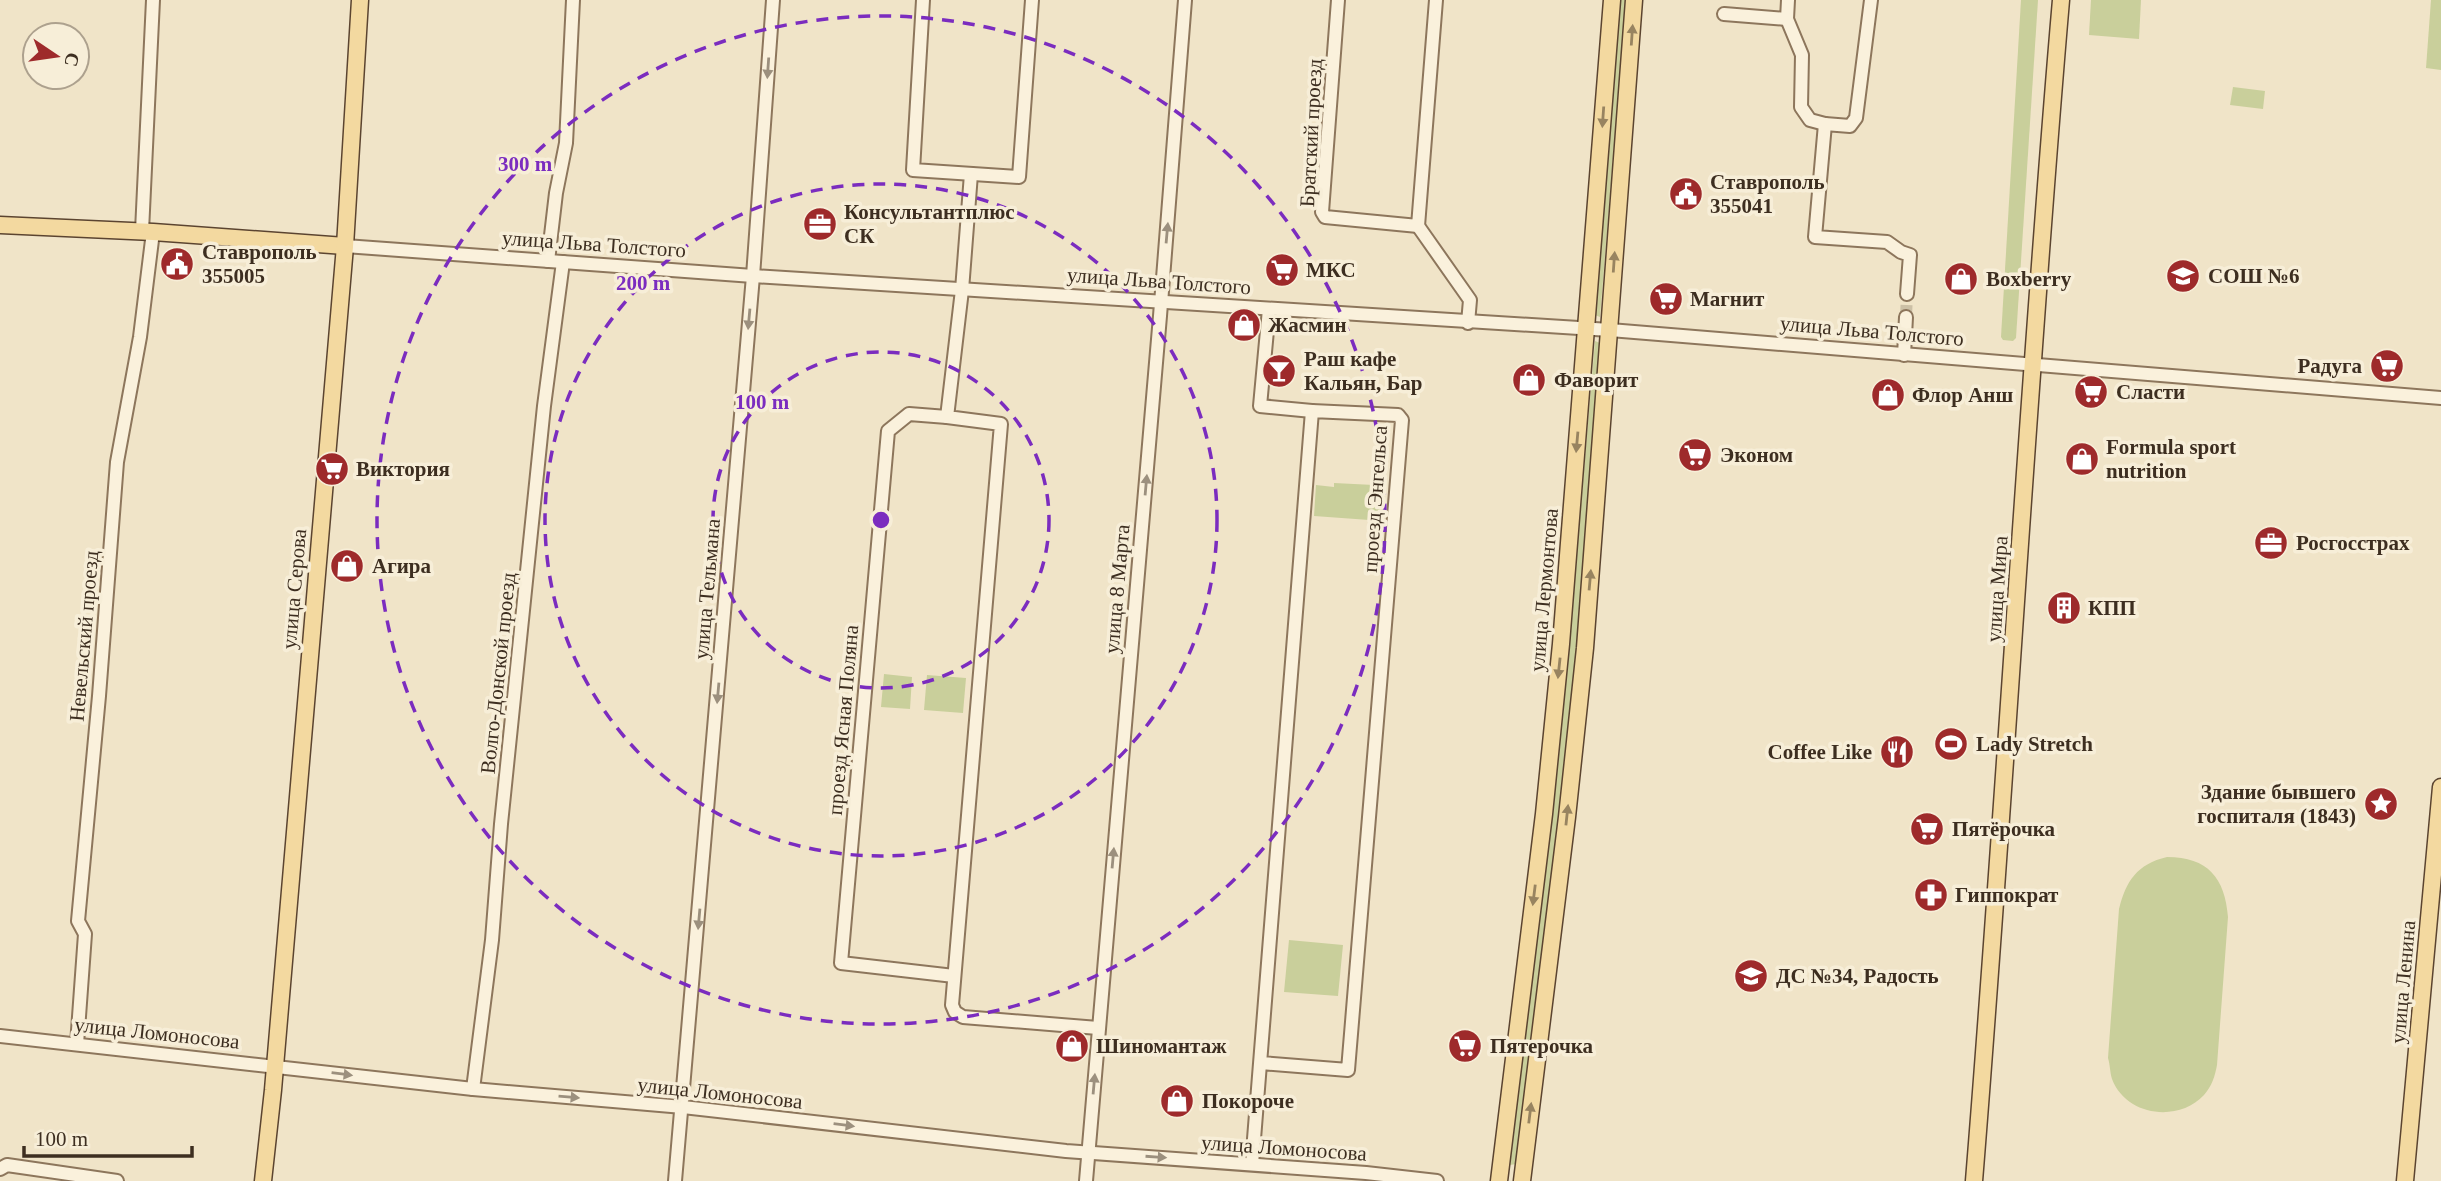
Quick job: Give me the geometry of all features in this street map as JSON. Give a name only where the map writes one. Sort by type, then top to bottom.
[{"type":"main road","name":"улица Серова","points":[[263,1181],[345,246],[360,0]]},
{"type":"main road","name":"улица Лермонтова","points":[[1499,1181],[1544,814],[1561,644],[1612,0]]},
{"type":"main road","points":[[1522,1181],[1566,830],[1584,661],[1634,0]]},
{"type":"main road","name":"улица Мира","points":[[1974,1181],[2016,620],[2032,365],[2061,0]]},
{"type":"main road","name":"улица Льва Толстого","points":[[0,225],[345,246]]},
{"type":"main road","name":"улица Ленина","points":[[2405,1181],[2441,787]]},
{"type":"street","name":"Невельский проезд","points":[[77,1044],[85,934],[78,920],[117,462],[140,337],[148,232],[153,0]]},
{"type":"street","points":[[548,261],[556,193],[566,143],[573,0]]},
{"type":"street","name":"улица Тельмана","points":[[675,1181],[753,276],[773,0]]},
{"type":"street","points":[[923,0],[913,170],[1020,177],[1032,0]]},
{"type":"street","name":"улица 8 Марта","points":[[1086,1178],[1185,0]]},
{"type":"street","name":"Братский проезд","points":[[1338,0],[1321,212],[1325,217],[1418,226]]},
{"type":"street","points":[[1436,0],[1418,226],[1470,300],[1468,323]]},
{"type":"street","points":[[1788,0],[1787,19],[1802,55],[1801,107],[1810,120],[1850,126],[1856,118],[1871,0]]},
{"type":"street","points":[[1724,13],[1787,19]]},
{"type":"street","points":[[1825,124],[1815,237],[1887,242],[1910,255],[1907,294]]},
{"type":"street","points":[[947,417],[962,290],[971,174]]},
{"type":"street","name":"улица Льва Толстого","points":[[345,246],[962,290],[1610,330],[2441,398]]},
{"type":"street","name":"Волго-Донской проезд","points":[[473,1089],[492,940],[501,824],[544,406],[563,262]]},
{"type":"street","points":[[1252,1164],[1312,411],[1260,406],[1269,309]]},
{"type":"street","points":[[1904,355],[1906,317]]},
{"type":"street","name":"проезд Энгельса","points":[[1261,1063],[1348,1070],[1401,434],[1402,420],[1398,415],[1312,411]]},
{"type":"street","name":"проезд Ясная Поляна","points":[[954,976],[841,963],[888,431],[909,414],[1001,425],[952,1005],[955,1013],[963,1017],[1098,1028]]},
{"type":"street","name":"улица Ломоносова","points":[[0,1036],[473,1089],[682,1107],[1088,1152],[1437,1181]]},
{"type":"street","points":[[0,1170],[8,1165],[117,1181]]},
{"type":"green space","points":[[1619,0],[1626,0],[1600,317],[1595,315]]},
{"type":"green space","points":[[2021,0],[2038,0],[2016,338],[2013,341],[2003,340],[2001,337]]},
{"type":"green space","points":[[2091,0],[2141,0],[2139,39],[2089,35]]},
{"type":"green space","points":[[2431,0],[2441,0],[2441,70],[2426,68]]},
{"type":"green space","points":[[2233,87],[2265,91],[2263,109],[2230,105]]},
{"type":"green space","points":[[1595,341],[1600,343],[1577,646],[1516,1164],[1510,1165],[1569,645]]},
{"type":"green space","points":[[1334,483],[1374,485],[1374,491],[1385,492],[1383,521],[1314,516],[1316,485],[1334,487]]},
{"type":"green space","points":[[884,674],[912,677],[910,709],[881,707]]},
{"type":"green space","points":[[927,675],[966,678],[963,713],[924,710]]},
{"type":"green space","points":[[2167,857],[2193,861],[2212,872],[2223,891],[2228,917],[2214,1077],[2207,1092],[2193,1104],[2181,1110],[2167,1112],[2140,1108],[2129,1101],[2112,1079],[2108,1058],[2119,909],[2125,890],[2134,875],[2148,864]]},
{"type":"green space","points":[[1289,940],[1343,945],[1338,996],[1284,992]]},
{"type":"tunnel","points":[[1906,317],[1907,294]]},
{"type":"place","name":"Ставрополь 355041","points":[[1686,194]]},
{"type":"place","name":"Консультантплюс СК","points":[[820,224]]},
{"type":"place","name":"Ставрополь 355005","points":[[177,264]]},
{"type":"place","name":"МКС","points":[[1282,270]]},
{"type":"place","name":"СОШ №6","points":[[2183,276]]},
{"type":"place","name":"Boxberry","points":[[1961,279]]},
{"type":"place","name":"Магнит","points":[[1666,299]]},
{"type":"place","name":"Жасмин","points":[[1244,325]]},
{"type":"place","name":"Радуга","points":[[2387,366]]},
{"type":"place","name":"Раш кафе Кальян, Бар","points":[[1279,371]]},
{"type":"place","name":"Фаворит","points":[[1529,380]]},
{"type":"place","name":"Сласти","points":[[2091,392]]},
{"type":"place","name":"Флор Анш","points":[[1888,395]]},
{"type":"place","name":"Эконом","points":[[1695,455]]},
{"type":"place","name":"Formula sport nutrition","points":[[2082,459]]},
{"type":"place","name":"Виктория","points":[[332,469]]},
{"type":"place","name":"Росгосстрах","points":[[2271,543]]},
{"type":"place","name":"Агира","points":[[347,566]]},
{"type":"place","name":"КПП","points":[[2064,608]]},
{"type":"place","name":"Lady Stretch","points":[[1951,744]]},
{"type":"place","name":"Coffee Like","points":[[1897,752]]},
{"type":"place","name":"Здание бывшего госпиталя (1843)","points":[[2381,804]]},
{"type":"place","name":"Пятёрочка","points":[[1927,829]]},
{"type":"place","name":"Гиппократ","points":[[1931,895]]},
{"type":"place","name":"ДС №34, Радость","points":[[1751,976]]},
{"type":"place","name":"Шиномантаж","points":[[1072,1046]]},
{"type":"place","name":"Пятерочка","points":[[1465,1046]]},
{"type":"place","name":"Покороче","points":[[1177,1101]]}]
